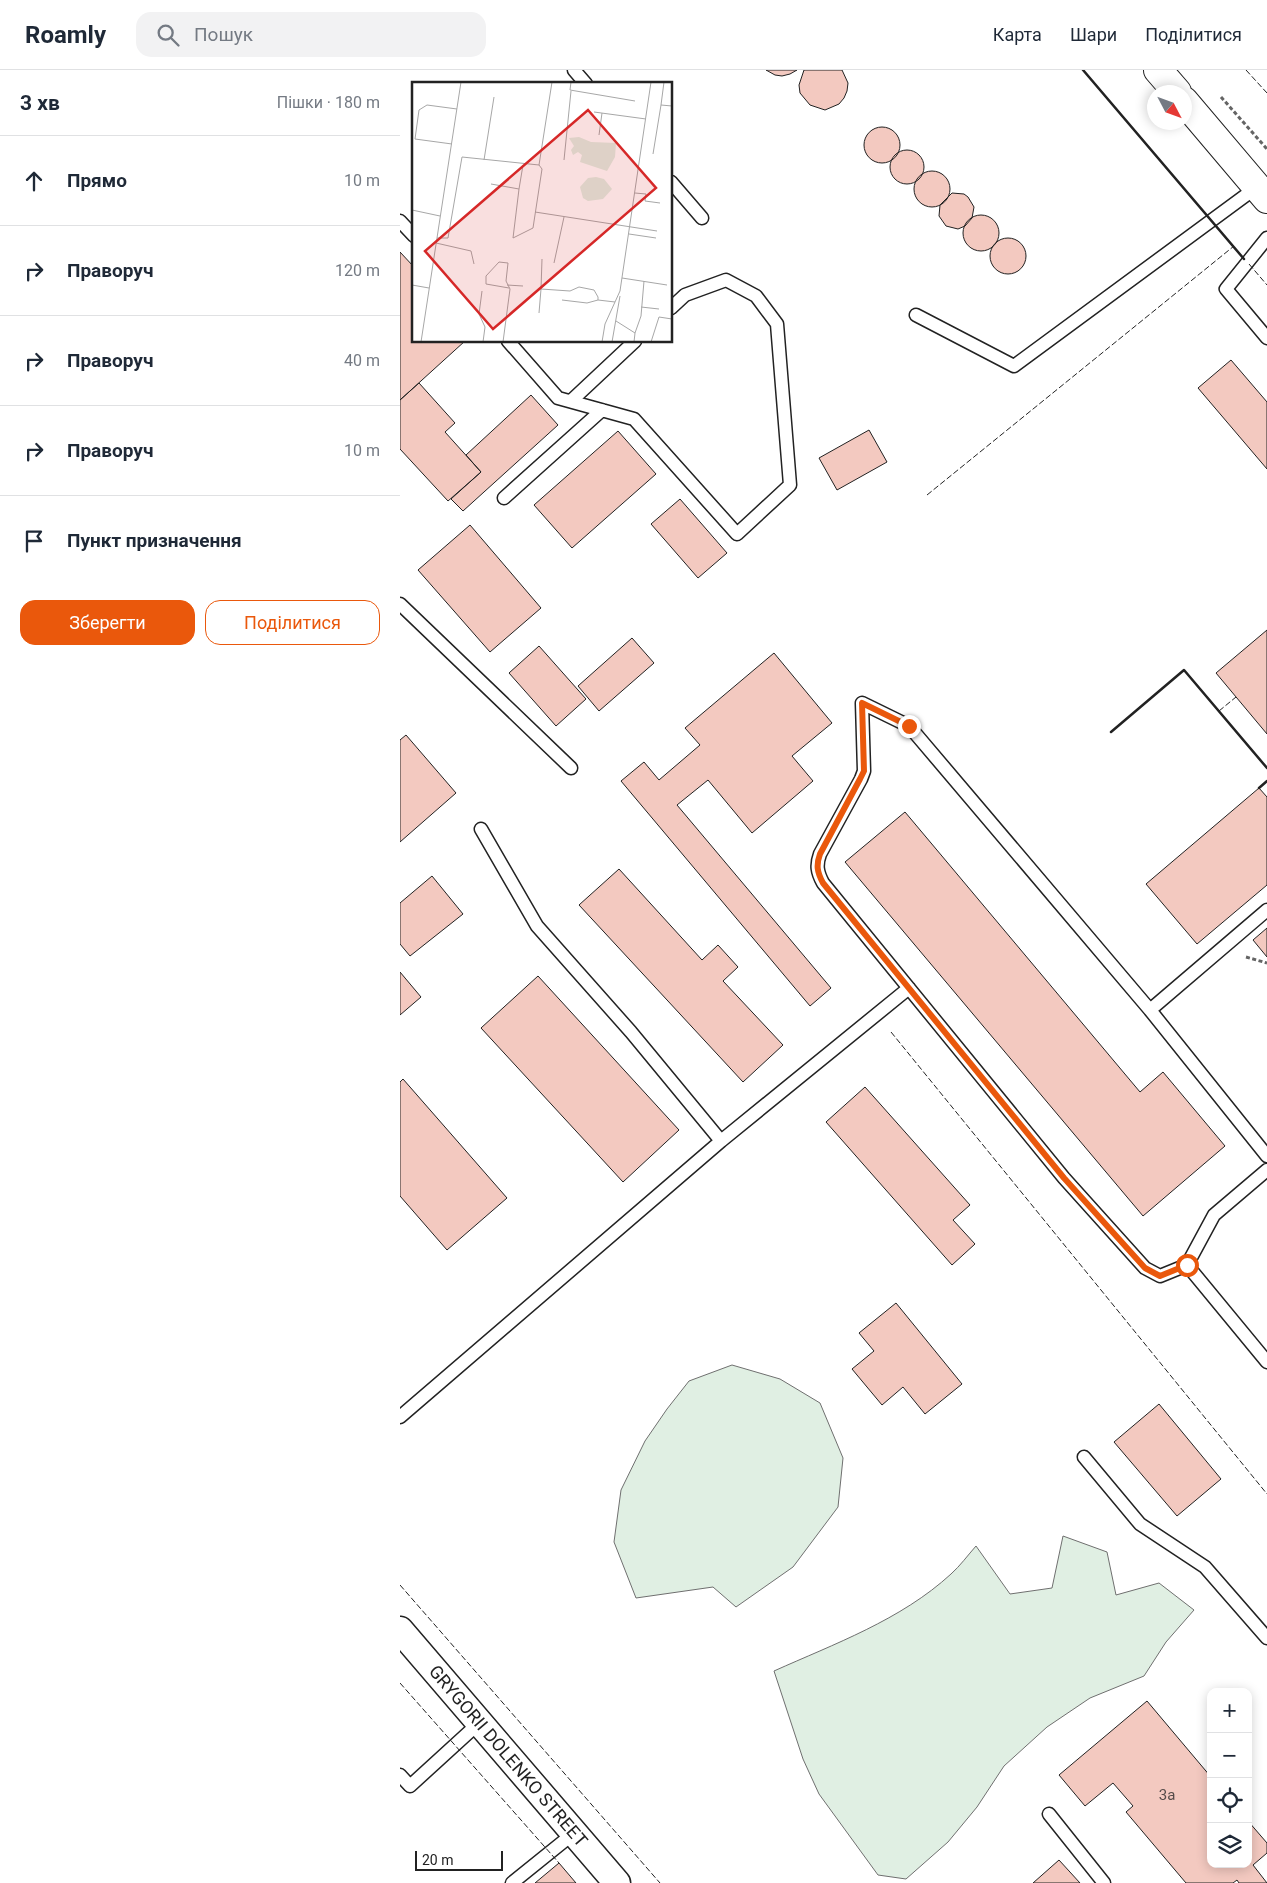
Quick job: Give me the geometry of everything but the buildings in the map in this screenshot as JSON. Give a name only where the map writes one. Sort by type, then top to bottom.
[{"type":"street","points":[[1158,70],[1171,85]]},
{"type":"street","points":[[1192,110],[1262,193]]},
{"type":"street","name":"GRYGORII DOLENKO STREET","points":[[400,1630],[617,1883]]},
{"type":"lane","points":[[574,70],[584,82]]},
{"type":"lane","points":[[672,183],[702,218]]},
{"type":"lane","points":[[916,315],[1014,366],[1262,193]]},
{"type":"lane","points":[[400,221],[412,234]]},
{"type":"lane","points":[[1267,238],[1226,289],[1267,338]]},
{"type":"lane","points":[[509,342],[558,398],[634,418],[737,534],[790,485],[777,324],[756,296],[726,280],[685,295],[672,307]]},
{"type":"lane","points":[[572,401],[635,342]]},
{"type":"lane","points":[[504,498],[602,410]]},
{"type":"lane","points":[[400,604],[571,768]]},
{"type":"lane","points":[[1267,1156],[1150,1010],[909,726],[862,703],[864,771],[820,854],[817,864],[818,874],[823,883],[1064,1178],[1145,1268],[1160,1276],[1187,1265],[1214,1215],[1267,1170]]},
{"type":"lane","points":[[481,829],[537,926],[631,1032],[721,1141]]},
{"type":"lane","points":[[1150,1010],[1267,910]]},
{"type":"lane","points":[[400,1417],[721,1141],[909,988]]},
{"type":"lane","points":[[1187,1265],[1267,1362]]},
{"type":"lane","points":[[1084,1457],[1140,1524],[1205,1568],[1267,1638]]},
{"type":"lane","points":[[400,1775],[410,1786],[479,1723]]},
{"type":"lane","points":[[1049,1814],[1104,1883]]},
{"type":"lane","points":[[512,1883],[574,1833]]},
{"type":"path","points":[[1217,92],[1267,149]]},
{"type":"green space","points":[[732,1365],[780,1379],[820,1403],[843,1458],[838,1507],[793,1567],[736,1607],[713,1587],[636,1598],[614,1542],[621,1490],[645,1441],[689,1381]]},
{"type":"green space","points":[[1063,1536],[1107,1552],[1116,1595],[1159,1583],[1194,1610],[1166,1642],[1144,1676],[1090,1698],[1047,1727],[1004,1766],[977,1807],[948,1842],[906,1879],[878,1875],[819,1794],[803,1759],[774,1671],[866,1630],[911,1605],[951,1574],[976,1546],[1010,1594],[1052,1588]]},
{"type":"fence","points":[[1246,70],[1267,93]]},
{"type":"fence","points":[[927,495],[1234,246]]},
{"type":"fence","points":[[1249,264],[1267,285]]},
{"type":"fence","points":[[1219,711],[1236,697]]},
{"type":"fence","points":[[891,1032],[1267,1494]]},
{"type":"fence","points":[[400,1585],[660,1883]]},
{"type":"fence","points":[[400,1683],[559,1863]]},
{"type":"wall","points":[[1083,70],[1244,259]]},
{"type":"wall","points":[[1111,732],[1184,670],[1267,768]]},
{"type":"wall","points":[[1259,788],[1267,781]]},
{"type":"route","points":[[909,726],[862,703],[864,771],[820,854],[817,864],[818,874],[823,883],[1064,1178],[1145,1268],[1160,1276],[1187,1265]]}]
